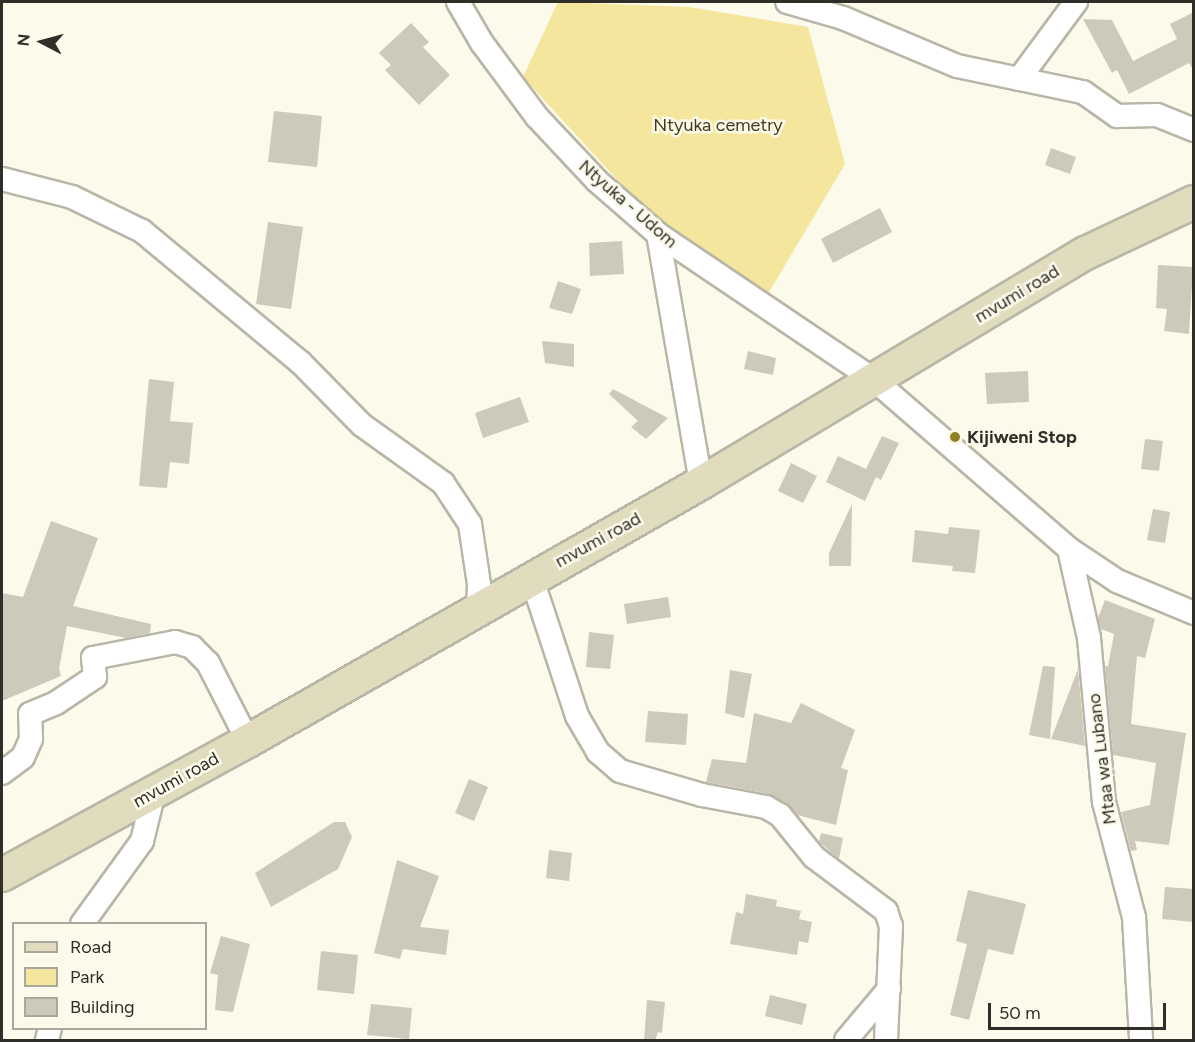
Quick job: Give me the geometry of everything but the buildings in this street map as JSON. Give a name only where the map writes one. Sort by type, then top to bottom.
[{"type":"street","name":"Ntyuka - Udom","points":[[458,2],[482,43],[537,117],[597,181],[658,234],[873,379],[1070,549],[1127,587],[1194,613]]},
{"type":"street","points":[[787,2],[843,18],[957,66],[1083,92],[1117,116],[1157,116],[1194,130]]},
{"type":"street","points":[[1019,80],[1076,2]]},
{"type":"street","points":[[2,179],[72,197],[142,231],[300,362],[362,425],[443,483],[470,524],[479,584],[478,610]]},
{"type":"street","name":"mvumi road","points":[[2,875],[248,741],[701,483],[1086,254],[1194,202]]},
{"type":"street","points":[[658,234],[701,483]]},
{"type":"street","name":"Mtaa wa Lubano","points":[[1070,549],[1089,638],[1104,802],[1134,917],[1141,1041]]},
{"type":"street","points":[[532,579],[577,716],[598,752],[620,771],[702,795],[766,807],[780,815],[814,857],[886,911],[891,926],[886,1041]]},
{"type":"street","points":[[2,773],[23,757],[31,739],[30,714],[56,703],[95,677],[93,658],[176,642],[192,646],[208,663],[248,741]]},
{"type":"street","points":[[83,922],[142,841],[154,792]]},
{"type":"street","points":[[846,1041],[868,1009],[889,989]]},
{"type":"green space","name":"Ntyuka cemetry","points":[[558,2],[690,7],[808,27],[845,164],[768,294],[663,230],[523,77]]},
{"type":"place","name":"Kijiweni Stop","points":[[955,437]]}]
